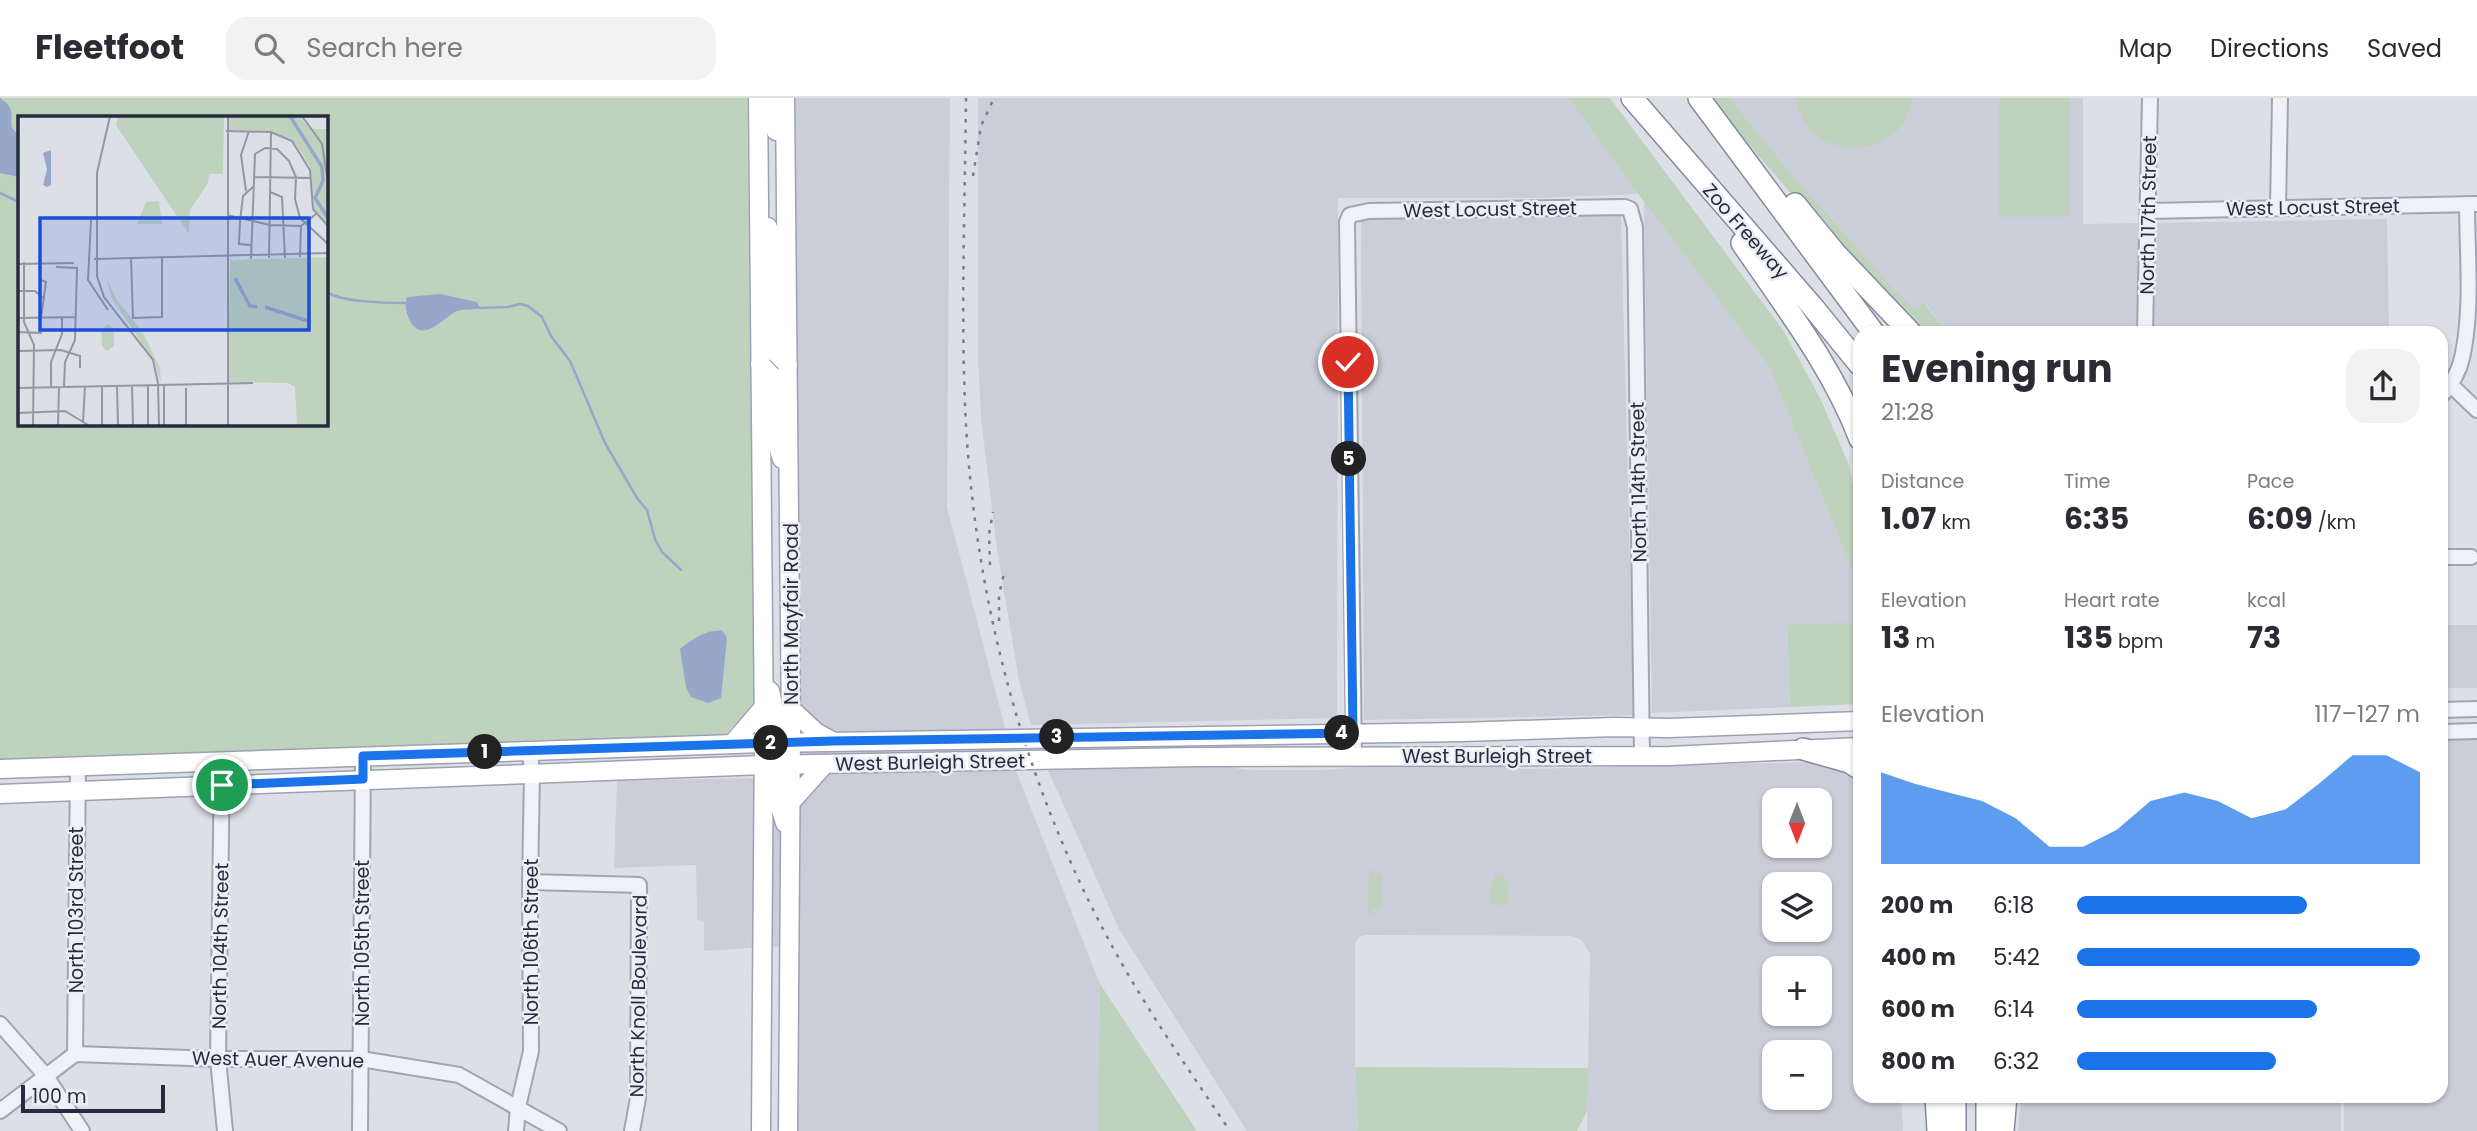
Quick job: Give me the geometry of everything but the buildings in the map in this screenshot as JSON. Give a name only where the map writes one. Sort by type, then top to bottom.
[{"type":"highway","name":"Zoo Freeway","points":[[1632,98],[1853,356]]},
{"type":"highway","name":"Zoo Freeway","points":[[1699,98],[1869,326]]},
{"type":"highway","points":[[1727,134],[1769,172],[1835,253],[1904,326]]},
{"type":"highway","points":[[1689,166],[1817,355],[1853,422]]},
{"type":"highway","points":[[1803,749],[1853,765]]},
{"type":"highway","points":[[1936,1103],[1938,1131]]},
{"type":"highway","points":[[1955,1103],[1955,1131]]},
{"type":"highway","points":[[1987,1103],[1987,1131]]},
{"type":"highway","points":[[2003,1131],[2005,1103]]},
{"type":"main road","name":"North Mayfair Road","points":[[758,98],[764,707],[779,743]]},
{"type":"main road","points":[[771,98],[786,186]]},
{"type":"main road","name":"North Mayfair Road","points":[[761,1131],[776,765],[779,743],[791,709],[785,98]]},
{"type":"main road","points":[[759,179],[773,257],[774,345],[777,354],[788,365]]},
{"type":"main road","points":[[760,364],[772,376],[778,447],[789,478]]},
{"type":"main road","points":[[764,671],[776,709],[779,743],[784,753],[776,765],[779,803],[790,839]]},
{"type":"main road","points":[[732,744],[764,707]]},
{"type":"main road","points":[[791,709],[817,733],[833,741]]},
{"type":"main road","name":"West Burleigh Street","points":[[0,769],[833,741],[1853,721]]},
{"type":"main road","name":"West Burleigh Street","points":[[0,794],[776,765],[1354,756],[1642,756],[1853,747]]},
{"type":"main road","points":[[791,802],[824,764]]},
{"type":"main road","name":"North Mayfair Road","points":[[776,765],[791,802],[788,1131]]},
{"type":"street","name":"North 117th Street","points":[[2145,326],[2150,98]]},
{"type":"street","points":[[2278,207],[2280,98]]},
{"type":"street","name":"West Locust Street","points":[[2149,211],[2472,204]]},
{"type":"street","points":[[2448,386],[2462,359],[2472,204]]},
{"type":"street","name":"West Locust Street","points":[[1353,733],[1347,222],[1350,215],[1369,211],[1630,209]]},
{"type":"street","name":"North 114th Street","points":[[1630,209],[1635,227],[1642,756]]},
{"type":"street","points":[[2448,391],[2477,410]]},
{"type":"street","points":[[2448,557],[2471,557]]},
{"type":"street","points":[[2448,710],[2477,709]]},
{"type":"street","points":[[2448,732],[2477,731]]},
{"type":"street","points":[[1353,733],[1354,756]]},
{"type":"street","name":"North 106th Street","points":[[516,1131],[518,1107],[531,1051],[530,751]]},
{"type":"street","name":"North 105th Street","points":[[360,1131],[363,756]]},
{"type":"street","name":"North 104th Street","points":[[222,761],[218,1059],[225,1131]]},
{"type":"street","name":"North 103rd Street","points":[[75,1054],[78,766]]},
{"type":"street","name":"North Knoll Boulevard","points":[[530,882],[639,885],[638,1098],[632,1131]]},
{"type":"street","points":[[0,1024],[46,1076],[82,1131]]},
{"type":"street","points":[[0,1111],[75,1054]]},
{"type":"street","name":"West Auer Avenue","points":[[75,1054],[218,1059],[362,1059],[459,1075],[559,1131]]},
{"type":"shaded area","points":[[791,98],[950,98],[947,507],[1017,773],[1100,984],[1097,1131],[794,1131],[796,945],[704,951],[704,921],[697,920],[696,865],[614,868],[617,781],[798,777]]},
{"type":"shaded area","points":[[978,98],[1568,98],[1638,194],[1538,198],[1338,198],[1337,718],[1031,725],[1019,681],[996,542],[981,418],[978,358]]},
{"type":"shaded area","points":[[1730,98],[2083,98],[2083,224],[2387,219],[2389,326],[1942,326],[1925,303],[1916,310],[1897,292],[1789,171]]},
{"type":"shaded area","points":[[1644,202],[1769,367],[1853,572],[1853,622],[1787,626],[1790,707],[1652,713]]},
{"type":"shaded area","points":[[1621,215],[1634,715],[1364,720],[1361,218]]},
{"type":"shaded area","points":[[2448,625],[2477,625],[2477,688],[2448,688]]},
{"type":"shaded area","points":[[2448,739],[2477,739],[2477,1131],[2344,1131],[2344,1103],[2448,1103]]},
{"type":"shaded area","points":[[1820,762],[1845,766],[1853,773],[1853,1103],[1901,1103],[1903,1131],[1587,1131],[1590,954],[1582,940],[1571,936],[1364,935],[1358,938],[1355,944],[1358,1131],[1247,1131],[1119,929],[1047,768],[1210,765],[1250,770],[1322,770],[1382,765],[1475,764],[1524,769]]},
{"type":"shaded area","points":[[2020,1103],[2341,1103],[2341,1131],[2018,1131]]},
{"type":"green space","points":[[0,98],[747,98],[754,705],[725,735],[0,759]]},
{"type":"green space","points":[[1568,98],[1610,98],[1783,330],[1820,398],[1849,465],[1853,485],[1853,572],[1769,367]]},
{"type":"green space","points":[[1708,98],[1730,98],[1789,171],[1897,292],[1915,309],[1924,303],[1942,326],[1909,326]]},
{"type":"green space","points":[[1796,98],[1914,98],[1902,125],[1889,137],[1876,144],[1848,148],[1834,145],[1811,130],[1798,108]]},
{"type":"green space","points":[[1999,98],[2070,98],[2070,217],[1999,217]]},
{"type":"green space","points":[[1853,622],[1853,704],[1790,707],[1787,625]]},
{"type":"green space","points":[[1369,870],[1373,870],[1373,874],[1380,874],[1382,870],[1382,895],[1371,896],[1382,897],[1382,908],[1371,909],[1371,912],[1382,914],[1368,914]]},
{"type":"green space","points":[[1495,875],[1503,875],[1507,882],[1507,905],[1491,905],[1489,891]]},
{"type":"green space","points":[[1100,984],[1197,1131],[1097,1131]]},
{"type":"green space","points":[[1355,1067],[1589,1068],[1587,1111],[1577,1131],[1358,1131]]},
{"type":"water","points":[[0,98],[10,108],[12,128],[18,135],[18,177],[0,173]]},
{"type":"water","points":[[440,294],[477,302],[480,308],[457,311],[427,330],[414,327],[406,311],[407,297]]},
{"type":"water","points":[[722,630],[727,638],[721,698],[708,703],[691,697],[686,687],[680,649],[699,636]]},
{"type":"waterway","points":[[0,193],[18,202]]},
{"type":"waterway","points":[[327,292],[351,300],[405,303]]},
{"type":"waterway","points":[[480,308],[520,304],[528,306],[542,317],[551,336],[570,361],[605,443],[647,510],[655,539],[662,552],[681,570]]},
{"type":"railway","points":[[966,98],[963,328],[970,477],[992,619],[1009,689],[1055,826],[1084,891],[1144,1000],[1230,1131]]},
{"type":"railway","points":[[973,176],[981,126],[994,98]]},
{"type":"railway","points":[[990,565],[989,534],[993,512]]},
{"type":"railway","points":[[999,621],[999,595],[1004,573]]},
{"type":"route","points":[[222,785],[363,779],[363,756],[833,741],[1353,733],[1348,362]]}]
